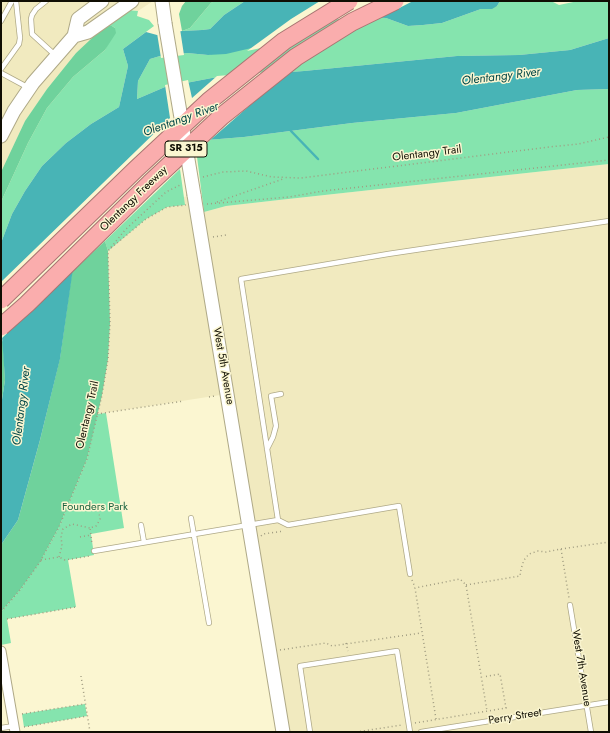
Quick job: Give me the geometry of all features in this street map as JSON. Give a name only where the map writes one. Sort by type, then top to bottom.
[{"type":"highway","name":"Olentangy Freeway","points":[[1,300],[136,169],[209,101],[284,41],[350,1]]},
{"type":"highway","name":"Olentangy Freeway","points":[[1,327],[27,304],[150,183],[222,116],[296,57],[352,22],[395,1]]},
{"type":"main road","points":[[74,36],[88,32],[132,1]]},
{"type":"main road","name":"West 5th Avenue","points":[[162,1],[283,732]]},
{"type":"main road","points":[[1,136],[14,111],[29,88],[55,56],[74,36],[78,19],[95,5]]},
{"type":"street","points":[[1,651],[14,729]]},
{"type":"lane","points":[[1,21],[12,1]]},
{"type":"lane","points":[[1,69],[19,44],[20,38],[16,1]]},
{"type":"lane","points":[[46,1],[36,9],[30,19],[32,34],[55,56]]},
{"type":"lane","points":[[1,73],[29,88]]},
{"type":"lane","points":[[278,520],[241,279],[388,254],[609,221]]},
{"type":"lane","points":[[267,449],[273,437],[276,426],[271,396],[281,394]]},
{"type":"lane","points":[[94,551],[278,520],[288,524],[399,506],[410,574]]},
{"type":"lane","points":[[191,518],[209,623]]},
{"type":"lane","points":[[141,525],[144,542]]},
{"type":"lane","name":"West 7th Avenue","points":[[570,605],[591,732]]},
{"type":"lane","points":[[310,732],[300,666],[397,650],[410,732]]},
{"type":"lane","name":"Perry Street","points":[[422,732],[436,731],[609,702]]},
{"type":"lane","points":[[1,728],[14,729]]},
{"type":"path","name":"Olentangy Trail","points":[[246,171],[286,179],[301,178],[352,173],[578,144],[609,136]]},
{"type":"path","points":[[108,251],[146,219],[167,207],[195,200],[213,203],[289,197],[609,160]]},
{"type":"path","points":[[213,203],[286,179]]},
{"type":"path","points":[[108,251],[125,230],[144,213]]},
{"type":"path","points":[[213,237],[226,235]]},
{"type":"path","name":"Olentangy Trail","points":[[1,612],[20,590],[41,560],[59,527],[87,459],[108,359],[110,323],[108,251]]},
{"type":"path","points":[[209,397],[217,396]]},
{"type":"path","points":[[97,414],[184,401]]},
{"type":"path","points":[[59,557],[62,546],[61,536],[63,529],[72,524],[90,528],[96,526],[98,523],[100,516],[98,510],[94,506],[90,505],[81,508]]},
{"type":"path","points":[[261,537],[263,534],[289,530],[288,524]]},
{"type":"path","points":[[41,560],[59,557],[65,560],[94,555],[90,528]]},
{"type":"path","points":[[80,537],[91,535]]},
{"type":"path","points":[[466,585],[520,576],[524,560],[529,554],[538,551],[546,552],[609,542]]},
{"type":"path","points":[[561,549],[570,605]]},
{"type":"path","points":[[436,719],[415,588],[460,579],[466,585],[487,711]]},
{"type":"path","points":[[7,619],[76,607]]},
{"type":"path","points":[[280,650],[326,643],[332,646],[422,632]]},
{"type":"path","points":[[346,644],[349,658]]},
{"type":"path","points":[[356,732],[506,708],[500,674],[482,678]]},
{"type":"path","points":[[81,676],[90,732]]},
{"type":"path","points":[[22,714],[85,704]]},
{"type":"path","points":[[24,727],[87,716]]},
{"type":"shaded area","points":[[1,1],[153,1],[138,11],[133,10],[76,53],[47,89],[25,121],[1,172]]},
{"type":"shaded area","points":[[609,164],[609,732],[283,732],[227,394],[97,414],[108,359],[110,323],[108,251],[105,241],[183,197],[202,194],[204,212],[226,206]]},
{"type":"green space","points":[[186,1],[214,1],[190,28],[182,31],[179,14]]},
{"type":"green space","points":[[214,1],[245,1],[224,15],[210,29],[182,31],[190,28]]},
{"type":"green space","points":[[500,1],[551,1],[559,5],[578,1],[609,1],[609,38],[570,50],[519,55],[457,56],[304,71],[212,78],[165,87],[137,99],[138,81],[150,59],[160,56],[187,53],[208,55],[330,18],[347,16],[386,18],[408,26],[442,23],[481,9],[497,6]]},
{"type":"green space","points":[[127,10],[138,11],[137,16],[149,20],[154,26],[123,49],[128,66],[119,107],[91,124],[66,143],[42,166],[12,214],[1,243],[1,202],[28,143],[47,108],[73,77],[105,50],[115,28],[112,26],[105,26]]},
{"type":"green space","points":[[105,26],[112,26],[115,28],[116,33],[105,50],[73,77],[47,108],[28,143],[1,202],[1,172],[25,121],[47,89],[76,53]]},
{"type":"green space","points":[[609,89],[609,164],[226,206],[204,212],[195,141],[244,137],[352,123],[456,113],[577,90]]},
{"type":"green space","points":[[180,169],[185,205],[167,207],[146,219],[108,251],[105,241]]},
{"type":"green space","points":[[105,241],[108,251],[110,323],[108,359],[102,395],[87,459],[59,527],[40,562],[20,590],[1,612],[1,545],[18,520],[40,440],[60,358],[72,272]]},
{"type":"green space","points":[[3,341],[5,380],[1,406],[1,342]]},
{"type":"green space","name":"Founders Park","points":[[106,413],[124,528],[91,534],[94,555],[68,560],[76,607],[7,619],[11,643],[1,645],[1,612],[20,590],[41,560],[59,527],[87,459],[97,414]]},
{"type":"green space","points":[[85,704],[87,716],[24,727],[22,714]]},
{"type":"water","name":"Olentangy River","points":[[245,1],[500,1],[497,6],[492,9],[481,9],[442,23],[408,26],[386,18],[347,16],[330,18],[260,46],[226,54],[208,55],[187,53],[160,56],[150,59],[138,81],[137,99],[165,87],[212,78],[304,71],[457,56],[519,55],[570,50],[609,38],[609,89],[577,90],[456,113],[352,123],[244,137],[195,141],[171,147],[79,227],[60,359],[18,520],[1,545],[1,406],[5,380],[1,322],[1,243],[12,214],[42,166],[66,143],[91,124],[119,107],[128,66],[123,49],[146,32],[157,35],[210,29],[224,15]]},
{"type":"pier","points":[[320,1],[413,1],[376,20],[347,18],[331,20],[261,48],[247,51],[291,19]]},
{"type":"pier","points":[[180,29],[184,55],[161,58],[157,33]]},
{"type":"pier","points":[[294,70],[272,86],[208,142],[196,143],[171,149],[140,167],[81,227],[75,269],[1,339],[1,282],[170,118],[165,85],[188,80],[192,98],[217,76]]},
{"type":"waterway","points":[[291,131],[318,159]]}]
